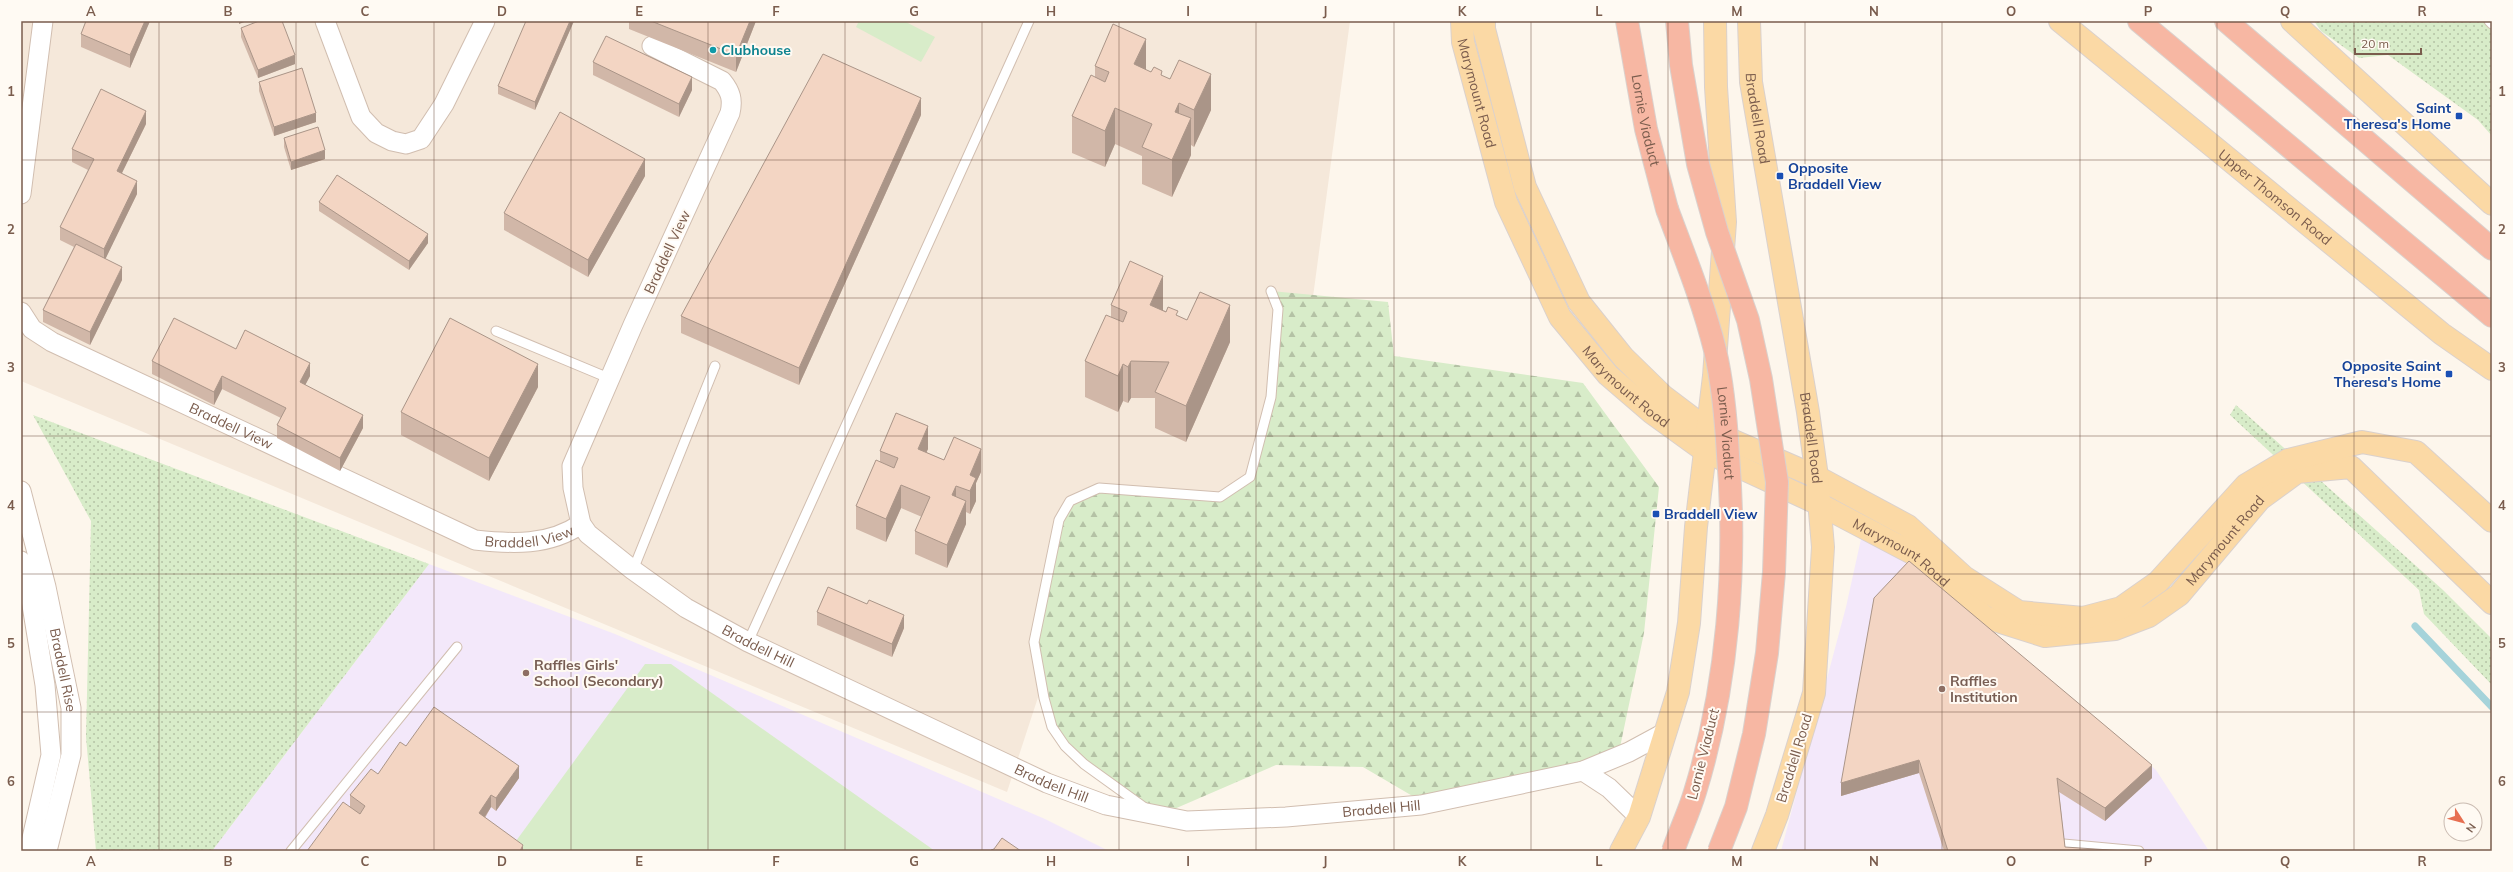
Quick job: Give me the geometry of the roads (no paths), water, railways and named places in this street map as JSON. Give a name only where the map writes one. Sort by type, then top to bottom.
[{"type":"highway","name":"Lornie Viaduct","points":[[1627,21],[1646,129],[1667,209],[1700,299],[1715,350],[1724,400],[1731,492],[1731,572],[1724,649],[1712,724],[1695,792],[1673,851]]},
{"type":"highway","points":[[1677,21],[1681,65],[1698,164],[1717,232],[1748,320],[1761,379],[1777,482],[1774,572],[1767,653],[1754,734],[1736,807],[1719,851]]},
{"type":"highway","points":[[2139,21],[2492,316]]},
{"type":"highway","points":[[2226,21],[2492,249]]},
{"type":"main road","name":"Marymount Road","points":[[1462,21],[1463,42],[1506,202],[1560,317],[1608,375],[1651,412],[1705,451],[1819,504],[1914,554],[1985,617],[2045,636],[2115,629],[2149,616],[2179,595],[2260,499],[2297,472],[2351,467],[2492,603]]},
{"type":"main road","name":"Marymount Road","points":[[1484,21],[1484,29],[1525,187],[1579,302],[1623,357],[1663,396],[1708,430],[1817,476],[1908,526],[1964,577],[2019,612],[2083,618],[2121,608],[2158,582],[2246,485],[2288,460],[2362,442],[2416,452],[2492,521]]},
{"type":"main road","name":"Braddell Road","points":[[1750,21],[1751,82],[1808,412],[1817,476],[1823,547],[1814,693],[1777,815],[1763,851]]},
{"type":"main road","name":"Upper Thomson Road","points":[[2060,21],[2442,334],[2492,369]]},
{"type":"main road","points":[[2292,21],[2492,204]]},
{"type":"main road","points":[[1621,851],[1639,817],[1678,692],[1689,623],[1708,430],[1725,222],[1714,23]]},
{"type":"street","points":[[21,194],[43,21]]},
{"type":"street","points":[[325,21],[361,117],[376,132],[392,141],[406,144],[421,139],[444,104],[485,21]]},
{"type":"street","name":"Braddell View","points":[[21,312],[32,329],[52,342],[475,540],[519,544],[557,537],[581,524],[573,488],[572,466],[582,437],[611,379],[633,325],[730,114],[732,103],[730,91],[722,81],[652,46]]},
{"type":"street","name":"Braddell Rise","points":[[21,491],[46,587],[71,708],[71,755],[47,851]]},
{"type":"street","name":"Braddell Hill","points":[[581,524],[598,542],[633,570],[686,608],[748,642],[1047,783],[1106,805],[1157,816],[1187,821],[1259,819],[1421,805],[1583,771],[1629,752],[1666,732]]},
{"type":"street","name":"Braddell Rise","points":[[21,561],[30,593],[45,685],[51,755],[28,851]]},
{"type":"street","points":[[1583,771],[1609,788],[1639,817]]},
{"type":"lane","points":[[748,642],[1028,21]]},
{"type":"lane","points":[[2489,21],[2492,24]]},
{"type":"lane","points":[[1157,816],[1084,764],[1065,746],[1052,727],[1044,698],[1034,642],[1059,520],[1070,501],[1100,488],[1220,497],[1250,477],[1271,397],[1278,309],[1271,291]]},
{"type":"lane","points":[[496,331],[611,379]]},
{"type":"lane","points":[[633,570],[715,366]]},
{"type":"lane","points":[[291,851],[457,647]]},
{"type":"lane","points":[[2043,842],[2139,851]]},
{"type":"waterway","points":[[2415,626],[2492,707]]},
{"type":"place","name":"Clubhouse","points":[[713,50]]},
{"type":"place","name":"Saint Theresa's Home","points":[[2459,116]]},
{"type":"place","name":"Opposite Braddell View","points":[[1780,176]]},
{"type":"place","name":"Opposite Saint Theresa's Home","points":[[2449,374]]},
{"type":"place","name":"Braddell View","points":[[1656,514]]},
{"type":"place","name":"Raffles Girls' School (Secondary)","points":[[526,673]]},
{"type":"place","name":"Raffles Institution","points":[[1942,689]]}]
